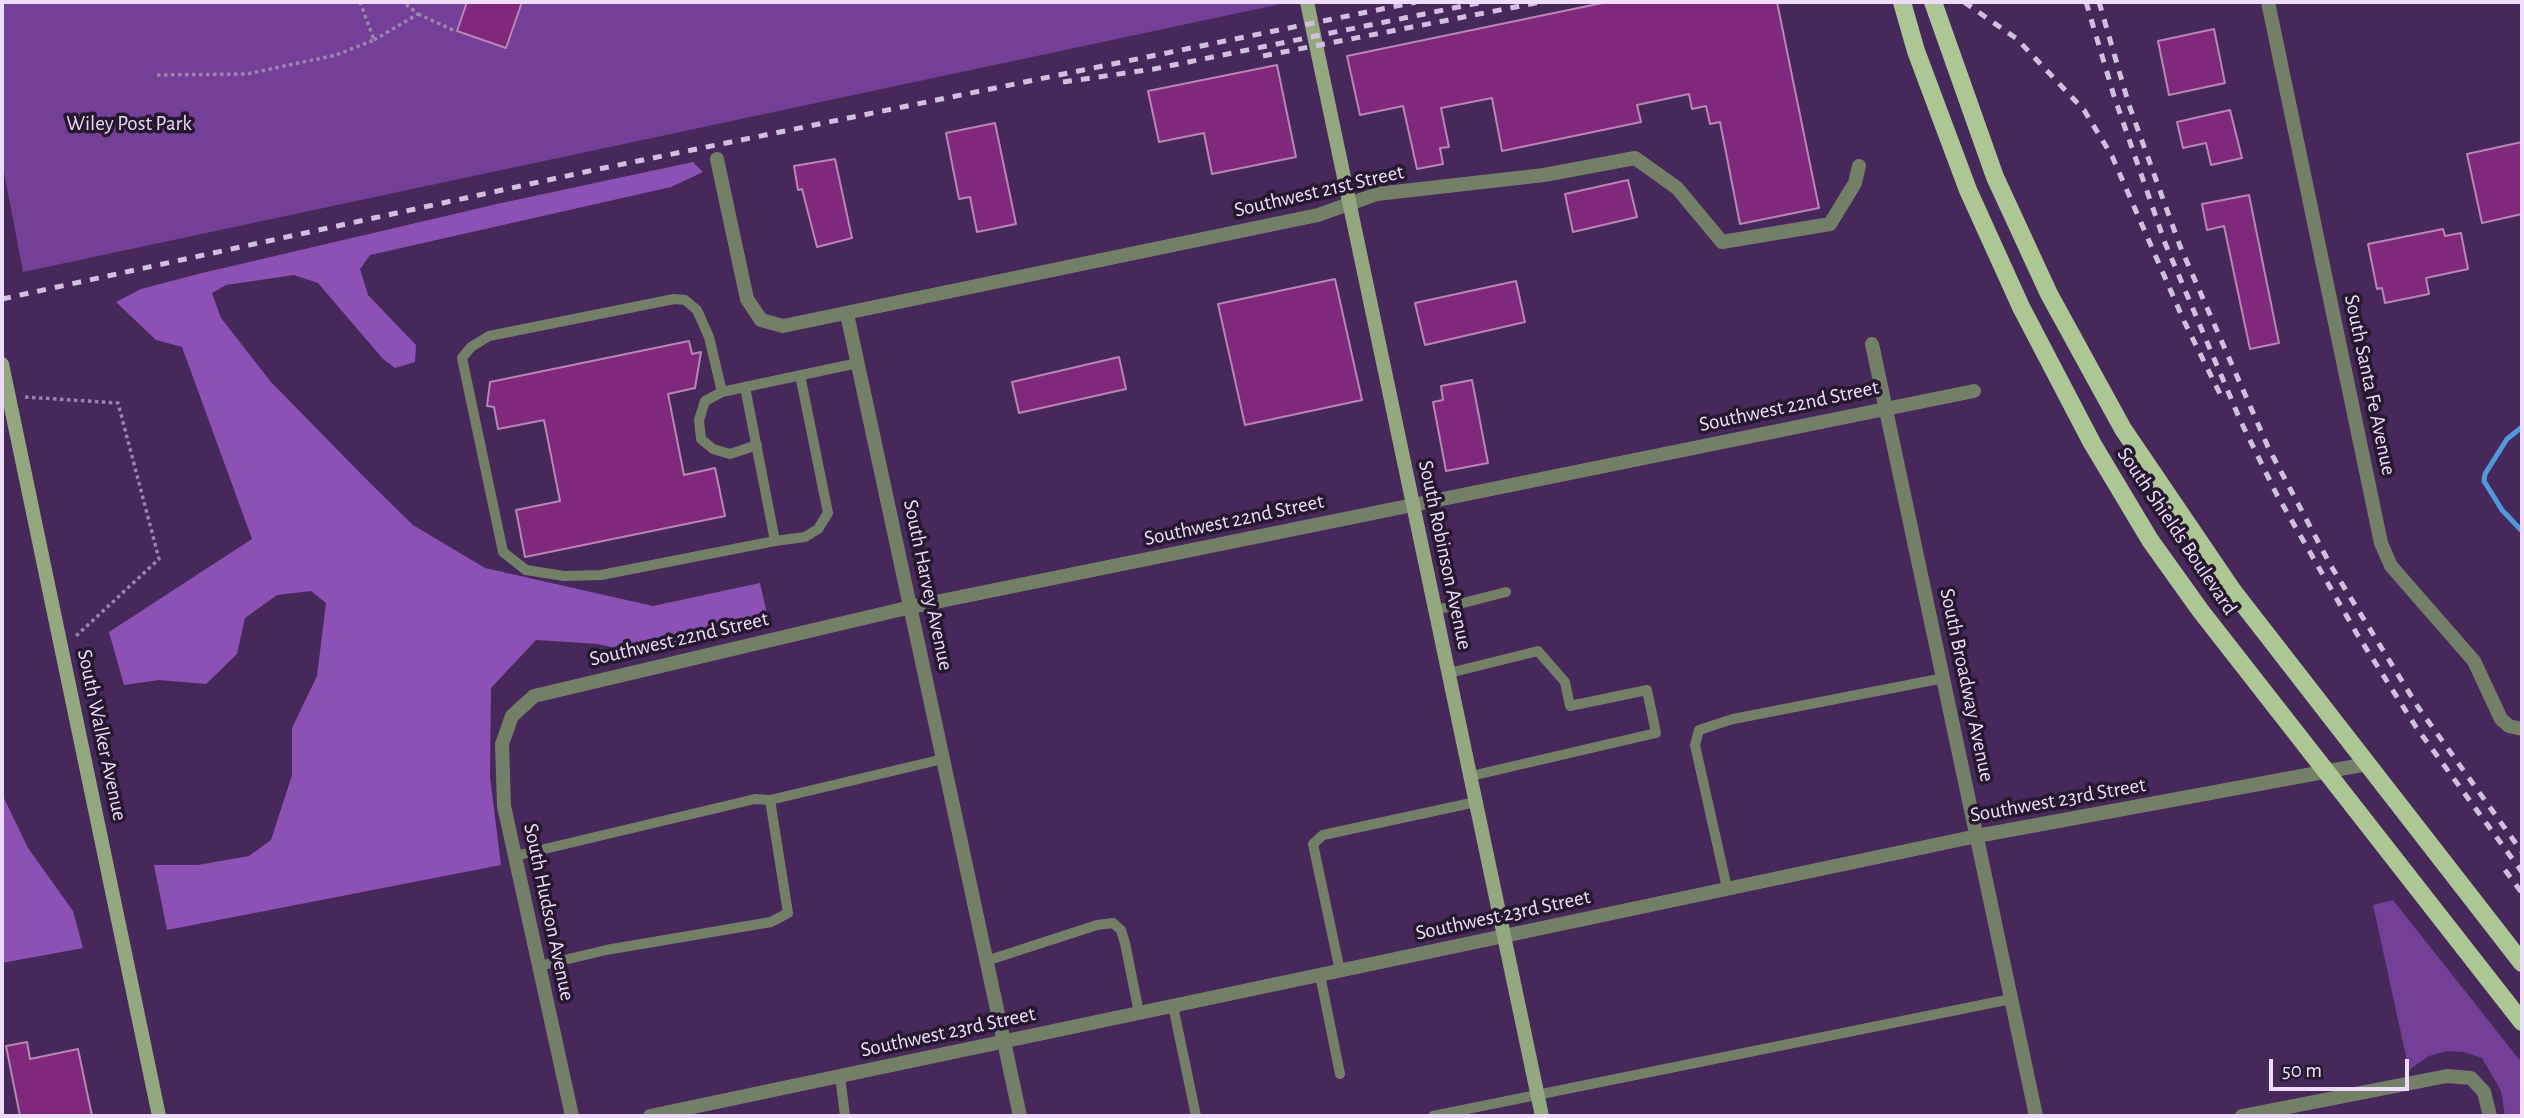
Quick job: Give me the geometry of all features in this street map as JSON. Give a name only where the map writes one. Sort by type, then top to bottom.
[{"type":"main road","name":"South Robinson Avenue","points":[[1307,2],[1542,1116]]},
{"type":"main road","name":"South Shields Boulevard","points":[[1902,2],[1916,51],[1968,190],[2021,307],[2092,443],[2151,540],[2200,610],[2522,1022]]},
{"type":"main road","name":"South Shields Boulevard","points":[[1933,2],[1995,177],[2049,294],[2123,429],[2182,521],[2522,962]]},
{"type":"main road","name":"South Walker Avenue","points":[[2,364],[159,1116]]},
{"type":"street","name":"South Santa Fe Avenue","points":[[2267,2],[2385,556],[2474,662],[2501,719],[2509,726],[2522,729]]},
{"type":"street","name":"Southwest 21st Street","points":[[847,314],[1318,215],[1377,194],[1544,175],[1634,158],[1677,188],[1722,242],[1830,224],[1855,183],[1858,166]]},
{"type":"street","points":[[717,159],[745,290],[756,315],[767,323],[783,326],[847,314]]},
{"type":"street","name":"South Harvey Avenue","points":[[847,314],[1020,1116]]},
{"type":"street","name":"South Broadway Avenue","points":[[1872,344],[2036,1116]]},
{"type":"street","name":"Southwest 22nd Street","points":[[512,716],[534,696],[911,607],[1974,391]]},
{"type":"street","name":"South Hudson Avenue","points":[[512,716],[502,744],[504,806],[572,1116]]},
{"type":"street","name":"Southwest 23rd Street","points":[[650,1116],[1977,836],[2367,764]]},
{"type":"street","points":[[2242,1116],[2446,1076],[2471,1077],[2484,1092],[2490,1116]]},
{"type":"lane","points":[[722,392],[709,337],[697,310],[685,300],[674,299],[489,337],[471,347],[462,358],[503,552],[526,570],[564,576],[601,575],[805,537],[818,529],[828,513],[800,376]]},
{"type":"lane","points":[[757,445],[730,454],[713,449],[701,439],[699,420],[705,401],[722,392],[858,363]]},
{"type":"lane","points":[[745,387],[775,541]]},
{"type":"lane","points":[[1436,610],[1506,592]]},
{"type":"lane","points":[[1449,673],[1538,651],[1565,682],[1570,706],[1647,690],[1657,733],[1471,776]]},
{"type":"lane","points":[[1727,888],[1695,745],[1699,730],[1733,719],[1944,678]]},
{"type":"lane","points":[[515,856],[755,799],[770,800],[943,760]]},
{"type":"lane","points":[[540,966],[606,950],[771,922],[788,913],[770,800]]},
{"type":"lane","points":[[1340,971],[1313,844],[1323,835],[1476,802]]},
{"type":"lane","points":[[986,961],[1097,925],[1113,923],[1121,930],[1125,943],[1139,1013]]},
{"type":"lane","points":[[1320,975],[1340,1074]]},
{"type":"lane","points":[[1433,1116],[2011,999]]},
{"type":"lane","points":[[1173,1006],[1196,1116]]},
{"type":"lane","points":[[840,1076],[845,1116]]},
{"type":"path","points":[[360,2],[374,40]]},
{"type":"path","points":[[402,2],[418,14],[453,30]]},
{"type":"path","points":[[157,75],[228,76],[302,65],[374,40],[418,14]]},
{"type":"path","points":[[9,397],[118,403],[159,559],[63,649]]},
{"type":"green space","name":"Wiley Post Park","points":[[2,2],[1276,2],[1276,5],[23,272],[2,162]]},
{"type":"green space","points":[[2393,900],[2522,1063],[2522,1116],[2505,1116],[2501,1091],[2482,1058],[2464,1052],[2447,1051],[2429,1056],[2409,1070],[2373,905]]},
{"type":"shaded area","points":[[693,162],[703,172],[671,187],[370,255],[360,269],[368,295],[416,345],[415,362],[395,368],[383,359],[318,283],[294,275],[226,285],[212,293],[221,318],[271,382],[368,481],[413,525],[485,568],[653,606],[760,583],[769,623],[646,655],[598,644],[536,640],[491,688],[490,777],[501,865],[167,930],[154,865],[198,865],[249,856],[271,840],[292,775],[292,728],[317,676],[326,603],[311,591],[277,595],[245,618],[237,654],[206,684],[159,680],[124,685],[109,632],[252,539],[182,347],[156,340],[116,302],[141,289],[198,274],[497,204]]},
{"type":"shaded area","points":[[2,794],[28,848],[73,911],[83,948],[2,963]]},
{"type":"building","points":[[467,2],[522,2],[506,48],[457,31]]},
{"type":"building","points":[[1607,2],[1777,2],[1819,208],[1740,224],[1720,122],[1710,124],[1706,106],[1692,109],[1689,94],[1637,105],[1641,122],[1502,151],[1492,98],[1441,108],[1449,147],[1440,148],[1443,164],[1417,169],[1403,106],[1360,115],[1347,56]]},
{"type":"building","points":[[2214,29],[2225,83],[2169,95],[2158,41]]},
{"type":"building","points":[[1277,65],[1296,157],[1212,174],[1204,133],[1159,142],[1148,91]]},
{"type":"building","points":[[2230,110],[2242,158],[2211,165],[2206,143],[2183,148],[2177,122]]},
{"type":"building","points":[[995,123],[1016,224],[977,232],[970,197],[959,199],[946,133]]},
{"type":"building","points":[[2522,142],[2522,214],[2482,223],[2467,154]]},
{"type":"building","points":[[835,159],[852,238],[817,247],[802,189],[798,190],[794,166]]},
{"type":"building","points":[[1628,180],[1637,217],[1573,232],[1565,194]]},
{"type":"building","points":[[2249,195],[2279,343],[2250,349],[2224,226],[2207,230],[2202,204]]},
{"type":"building","points":[[2443,229],[2445,236],[2461,233],[2468,269],[2426,278],[2429,294],[2385,303],[2382,288],[2377,289],[2368,244]]},
{"type":"building","points":[[1335,279],[1362,400],[1245,425],[1218,304]]},
{"type":"building","points":[[1516,281],[1525,322],[1425,345],[1415,303]]},
{"type":"building","points":[[689,341],[692,354],[701,352],[695,388],[668,394],[684,475],[715,468],[725,516],[525,557],[516,510],[560,501],[544,420],[498,429],[494,407],[487,406],[490,382]]},
{"type":"building","points":[[1119,357],[1126,389],[1019,413],[1012,382]]},
{"type":"building","points":[[1472,380],[1488,463],[1446,471],[1433,402],[1443,400],[1441,386]]},
{"type":"building","points":[[27,1042],[30,1059],[78,1049],[92,1116],[20,1116],[6,1046]]},
{"type":"waterway","points":[[2522,427],[2507,439],[2485,474],[2484,481],[2502,510],[2522,531]]},
{"type":"railway","points":[[2,299],[594,170],[1416,2]]},
{"type":"railway","points":[[1063,82],[1154,69],[1483,2]]},
{"type":"railway","points":[[1263,56],[1541,2]]},
{"type":"railway","points":[[1964,2],[2017,39],[2084,110],[2112,156],[2184,321],[2222,398]]},
{"type":"railway","points":[[2086,2],[2114,96],[2165,243],[2241,422],[2277,495],[2357,634],[2416,727],[2522,872]]},
{"type":"railway","points":[[2099,2],[2129,105],[2180,246],[2268,447],[2331,566],[2418,707],[2522,852]]},
{"type":"railway","points":[[2505,870],[2522,893]]}]
